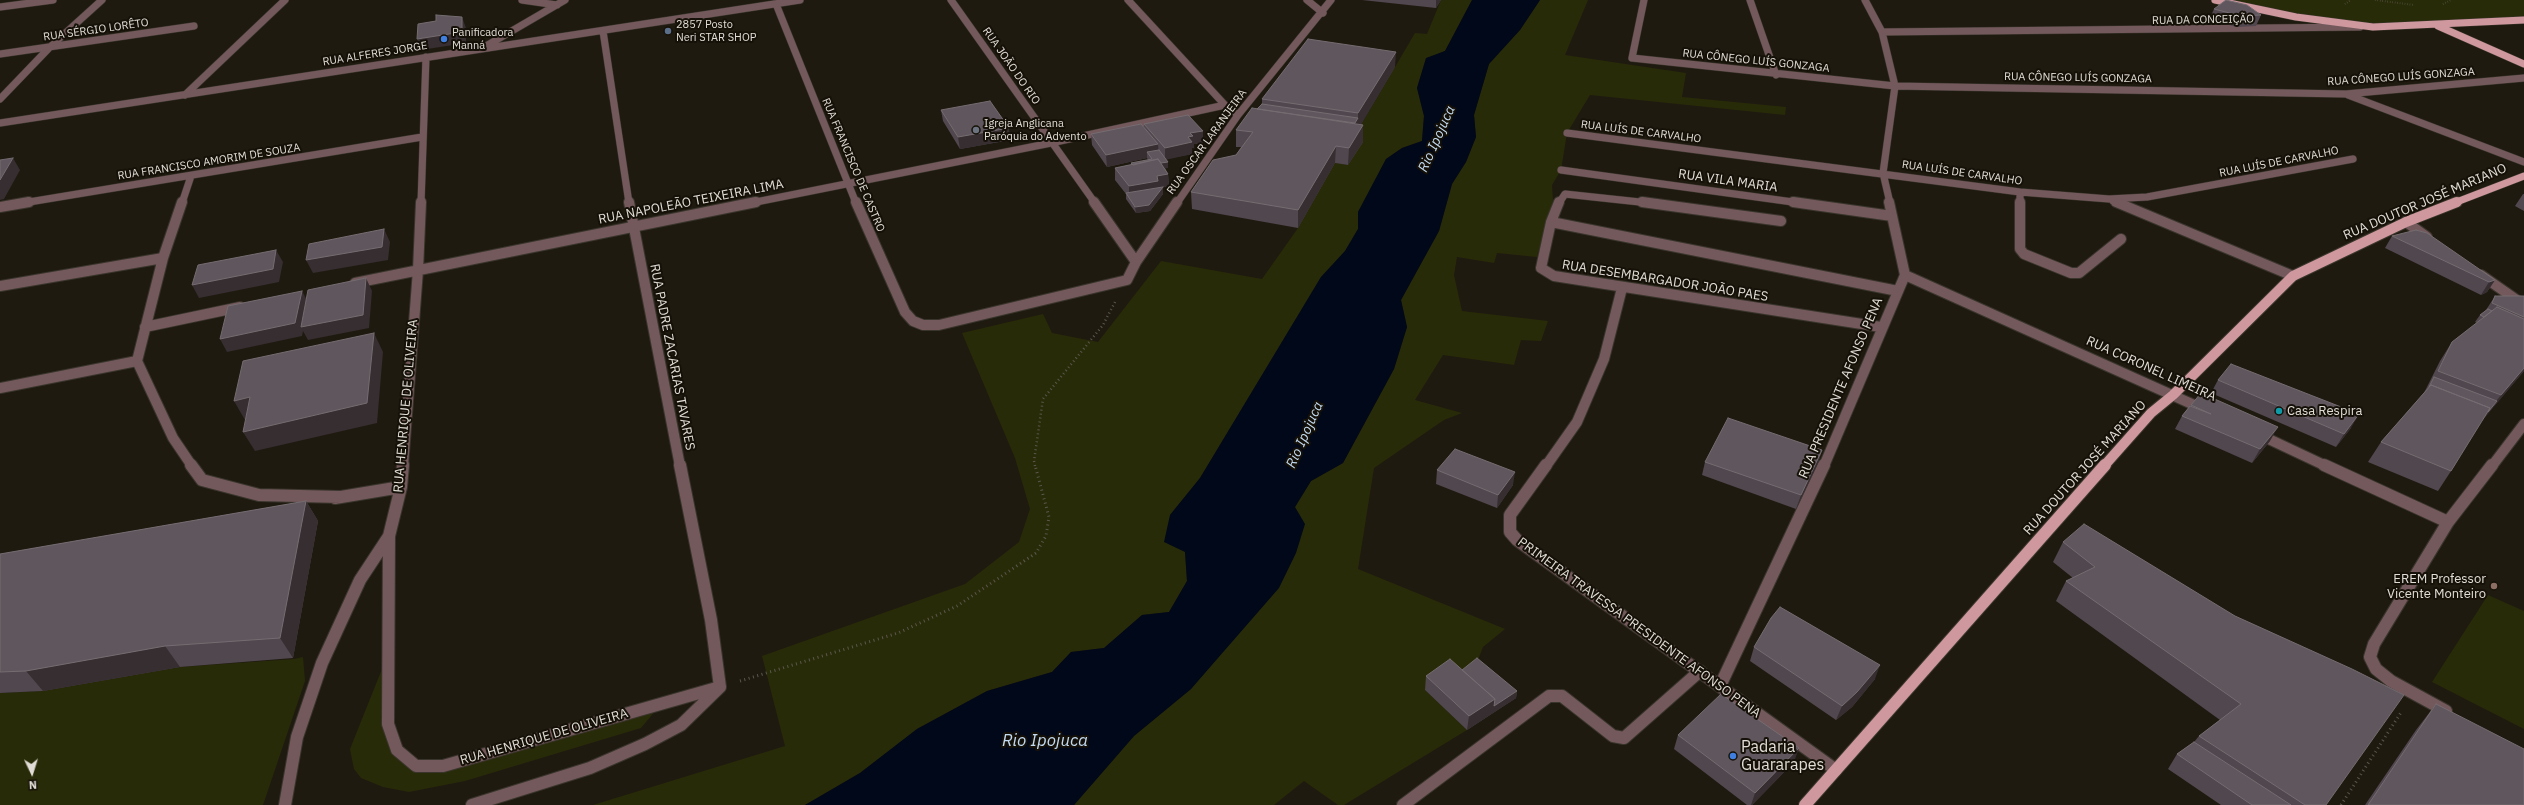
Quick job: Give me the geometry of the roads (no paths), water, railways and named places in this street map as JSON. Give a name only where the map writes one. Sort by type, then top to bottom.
[{"type":"main road","points":[[2215,0],[2296,17],[2373,26]]},
{"type":"main road","name":"RUA DA CONCEIÇÃO","points":[[2373,26],[2436,25],[2524,20]]},
{"type":"main road","points":[[2436,25],[2524,64]]},
{"type":"main road","name":"RUA DOUTOR JOSÉ MARIANO","points":[[1805,805],[2151,413],[2173,395],[2293,276],[2406,222],[2524,176]]},
{"type":"street","points":[[0,7],[53,0]]},
{"type":"street","points":[[0,99],[50,47],[102,0]]},
{"type":"street","points":[[185,95],[284,0]]},
{"type":"street","points":[[522,0],[557,5]]},
{"type":"street","points":[[481,49],[565,0]]},
{"type":"street","name":"RUA ALFERES JORGE","points":[[0,123],[800,0]]},
{"type":"street","name":"RUA JOÃO DO RIO","points":[[951,0],[1136,262]]},
{"type":"street","points":[[1128,0],[1225,105],[1238,115]]},
{"type":"street","points":[[1307,0],[1323,13]]},
{"type":"street","name":"RUA OSCAR LARANJEIRA","points":[[1136,262],[1238,115],[1323,13],[1331,0]]},
{"type":"street","name":"RUA CÔNEGO LUÍS GONZAGA","points":[[1644,0],[1632,58],[1776,75],[1895,86],[2346,94],[2524,78]]},
{"type":"street","points":[[1750,0],[1776,75]]},
{"type":"street","points":[[1865,0],[1882,32],[1895,86],[1883,173],[1905,275]]},
{"type":"street","name":"RUA FRANCISCO DE CASTRO","points":[[776,4],[847,183],[905,312],[913,321],[923,325],[939,325],[1127,280],[1136,262]]},
{"type":"street","name":"RUA SÉRGIO LORÊTO","points":[[0,54],[194,26]]},
{"type":"street","name":"RUA DA CONCEIÇÃO","points":[[1882,32],[2373,26]]},
{"type":"street","name":"RUA PADRE ZACARIAS TAVARES","points":[[603,31],[633,227],[711,620],[720,687]]},
{"type":"street","name":"RUA HENRIQUE DE OLIVEIRA","points":[[426,57],[418,270],[400,486],[389,536],[390,663],[388,724],[397,750],[416,766],[443,766],[720,687]]},
{"type":"street","points":[[2346,94],[2524,162]]},
{"type":"street","name":"RUA NAPOLEÃO TEIXEIRA LIMA","points":[[348,285],[1051,143],[1225,105]]},
{"type":"street","name":"RUA LUÍS DE CARVALHO","points":[[1567,134],[1883,173],[2020,192],[2109,199],[2178,192],[2353,159]]},
{"type":"street","name":"RUA FRANCISCO AMORIM DE SOUZA","points":[[0,207],[422,137]]},
{"type":"street","name":"RUA VILA MARIA","points":[[1560,170],[1892,216]]},
{"type":"street","points":[[191,176],[163,258],[137,361],[173,438],[202,480],[259,495],[341,497]]},
{"type":"street","points":[[2020,192],[2020,249],[2024,254],[2075,273],[2079,273],[2121,239]]},
{"type":"street","name":"RUA DESEMBARGADOR JOÃO PAES","points":[[1781,221],[1581,194],[1562,196],[1551,222],[1541,268],[1545,272],[1554,276],[1881,328]]},
{"type":"street","points":[[2109,199],[2293,276]]},
{"type":"street","points":[[1551,222],[1898,291]]},
{"type":"street","points":[[2406,222],[2432,241]]},
{"type":"street","points":[[0,286],[163,258]]},
{"type":"street","points":[[2472,268],[2524,305]]},
{"type":"street","name":"RUA PRESIDENTE AFONSO PENA","points":[[1720,686],[1813,491],[1881,328],[1905,275]]},
{"type":"street","name":"RUA CORONEL LIMEIRA","points":[[1905,275],[2209,412]]},
{"type":"street","name":"PRIMEIRA TRAVESSA PRESIDENTE AFONSO PENA","points":[[1622,288],[1604,360],[1577,422],[1510,515],[1508,524],[1510,532],[1516,540],[1836,770]]},
{"type":"street","points":[[145,327],[246,306]]},
{"type":"street","points":[[0,388],[137,361]]},
{"type":"street","points":[[2455,716],[2391,681],[2376,670],[2370,657],[2374,644],[2448,522],[2524,424]]},
{"type":"street","points":[[2245,428],[2448,522]]},
{"type":"street","points":[[286,507],[400,486]]},
{"type":"street","points":[[285,805],[297,737],[322,664],[360,580],[389,536]]},
{"type":"street","points":[[1403,805],[1549,696],[1562,696],[1613,736],[1624,738],[1628,737],[1700,671]]},
{"type":"street","points":[[472,805],[590,768],[645,744],[681,725],[720,687]]},
{"type":"water","name":"Rio Ipojuca","points":[[1472,0],[1540,0],[1520,30],[1489,64],[1474,115],[1476,137],[1466,162],[1452,184],[1439,231],[1401,300],[1407,327],[1394,369],[1343,463],[1311,481],[1295,507],[1305,524],[1296,553],[1279,588],[1191,689],[1134,736],[1074,805],[805,805],[860,773],[917,729],[987,691],[1052,672],[1071,652],[1104,648],[1142,615],[1169,612],[1187,581],[1185,552],[1164,542],[1170,515],[1200,478],[1321,277],[1345,251],[1358,229],[1358,212],[1386,159],[1402,148],[1422,141],[1424,116],[1417,88],[1426,58],[1445,51]]},
{"type":"place","name":"2857 Posto Neri STAR SHOP","points":[[668,31]]},
{"type":"place","name":"Panificadora Manná","points":[[444,39]]},
{"type":"place","name":"Igreja Anglicana Paróquia do Advento","points":[[976,130]]},
{"type":"place","name":"Casa Respira","points":[[2279,411]]},
{"type":"place","name":"EREM Professor Vicente Monteiro","points":[[2494,586]]},
{"type":"place","name":"Padaria Guararapes","points":[[1733,756]]}]
